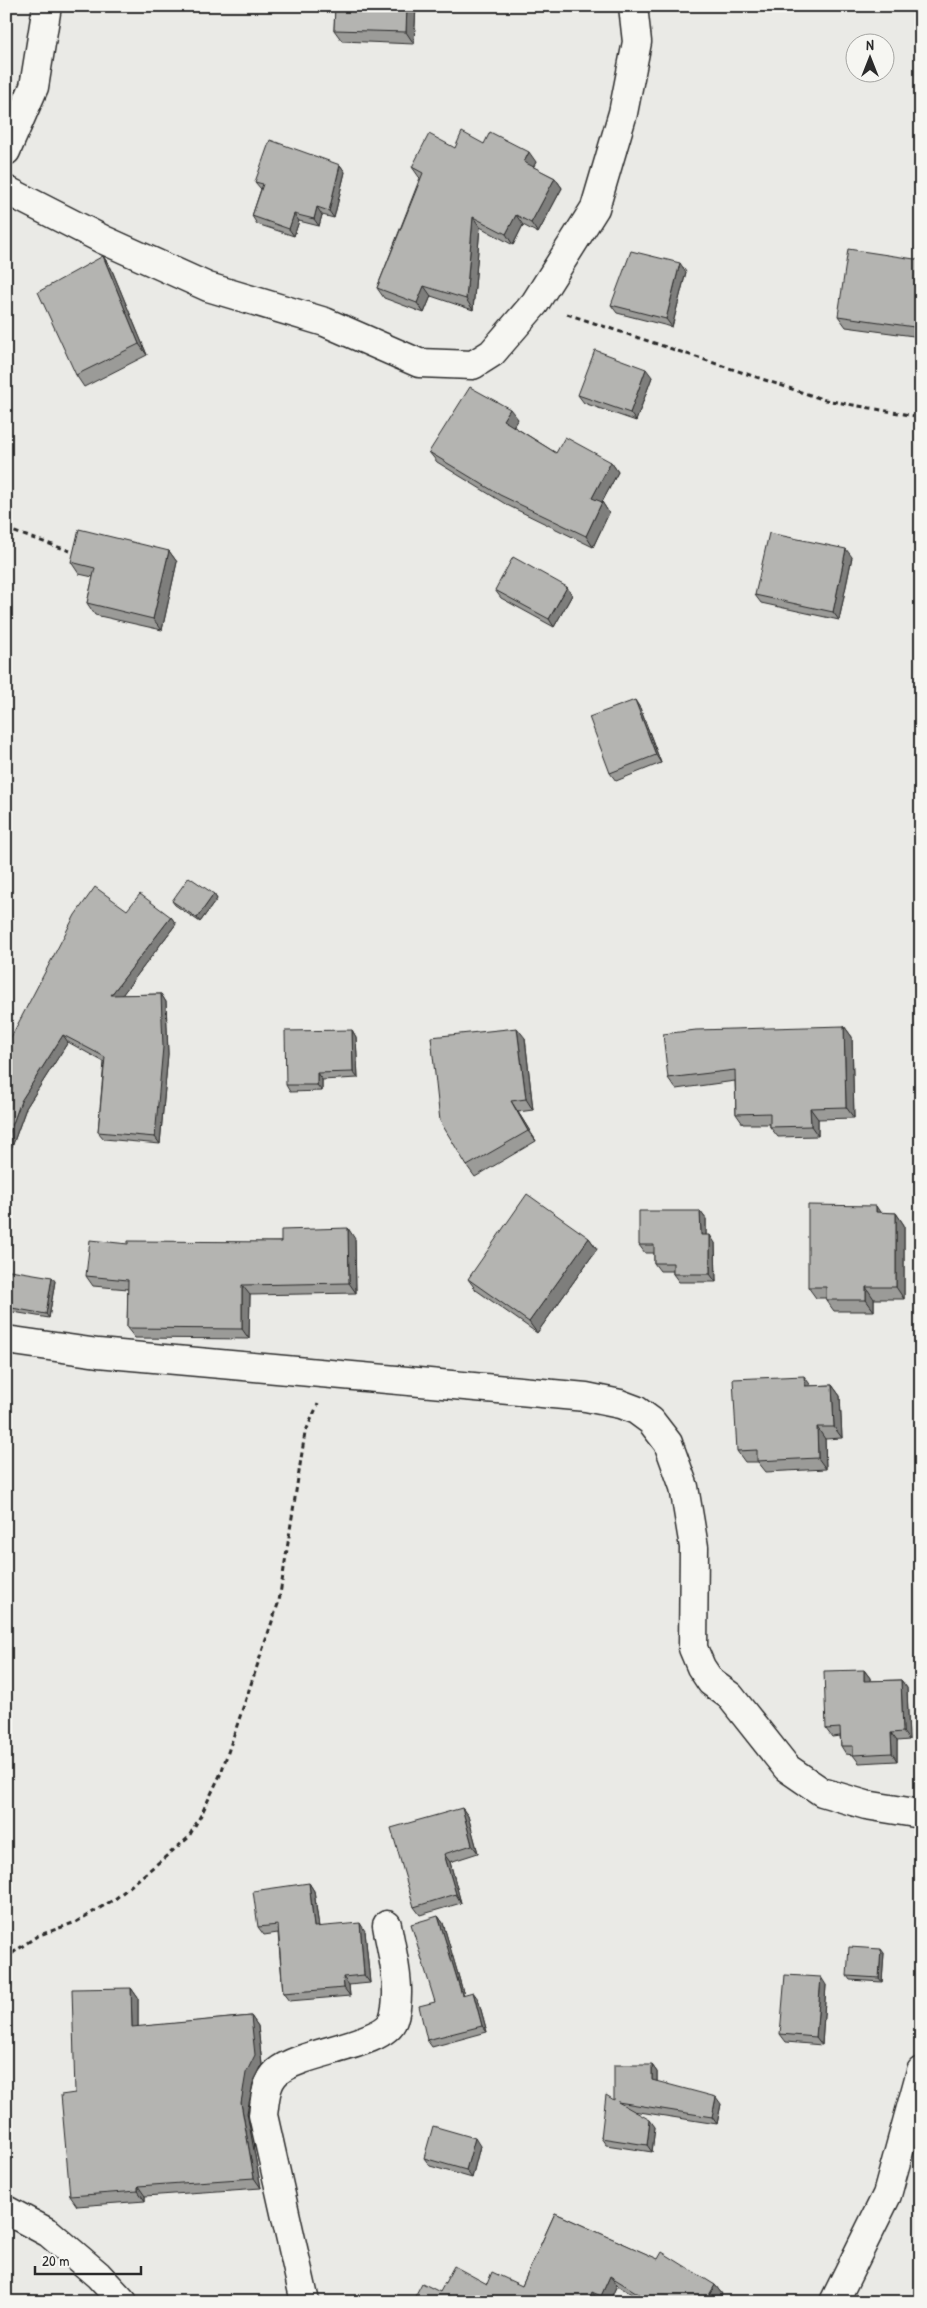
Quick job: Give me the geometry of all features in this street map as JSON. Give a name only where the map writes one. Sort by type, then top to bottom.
[{"type":"street","points":[[6,151],[34,87],[47,6]]},
{"type":"street","points":[[6,190],[104,240],[208,287],[325,322],[419,363],[473,365],[492,354],[536,302],[595,208],[623,113],[637,42],[633,6]]},
{"type":"street","points":[[6,1340],[98,1353],[586,1397],[620,1404],[636,1410],[651,1421],[668,1443],[684,1487],[694,1547],[693,1648],[700,1667],[711,1682],[736,1703],[787,1768],[822,1792],[866,1805],[921,1814]]},
{"type":"street","points":[[305,2302],[263,2115],[266,2090],[276,2073],[298,2060],[380,2034],[393,2021],[397,1998],[387,1925]]},
{"type":"street","points":[[834,2302],[887,2195],[921,2071]]},
{"type":"street","points":[[6,2210],[49,2233],[98,2275],[123,2302]]},
{"type":"path","points":[[536,302],[825,400],[921,417]]},
{"type":"path","points":[[6,529],[70,551]]},
{"type":"path","points":[[6,1960],[37,1936],[76,1922],[115,1899],[188,1838],[201,1815],[221,1773],[279,1601],[306,1433],[316,1413],[324,1374]]},
{"type":"building","points":[[335,6],[407,6],[406,32],[334,30]]},
{"type":"building","points":[[462,132],[484,144],[490,132],[529,152],[524,162],[555,178],[531,223],[516,215],[506,234],[473,217],[466,299],[424,286],[417,303],[377,288],[423,173],[412,167],[429,134],[455,148]]},
{"type":"building","points":[[270,140],[340,165],[329,211],[317,207],[314,219],[294,214],[289,229],[252,216],[263,184],[255,182]]},
{"type":"building","points":[[848,249],[921,260],[921,328],[838,316]]},
{"type":"building","points":[[631,251],[680,263],[666,319],[611,305]]},
{"type":"building","points":[[103,256],[139,344],[76,375],[38,292]]},
{"type":"building","points":[[595,350],[646,369],[630,413],[578,395]]},
{"type":"building","points":[[470,387],[510,409],[503,420],[556,453],[565,437],[611,462],[592,498],[602,502],[586,536],[500,495],[429,452]]},
{"type":"building","points":[[79,529],[169,551],[153,619],[87,603],[95,568],[71,562]]},
{"type":"building","points":[[769,533],[846,549],[833,612],[755,595]]},
{"type":"building","points":[[513,557],[567,587],[549,619],[495,590]]},
{"type":"building","points":[[635,700],[656,755],[610,773],[589,717]]},
{"type":"building","points":[[189,877],[214,894],[197,918],[172,901]]},
{"type":"building","points":[[95,887],[127,910],[140,894],[171,917],[111,995],[161,994],[163,1047],[155,1137],[98,1132],[105,1057],[63,1035],[21,1101],[7,1140],[6,1037],[10,1039],[75,915]]},
{"type":"building","points":[[844,1026],[846,1107],[810,1108],[811,1126],[770,1127],[770,1113],[736,1114],[735,1070],[668,1078],[663,1034],[696,1030]]},
{"type":"building","points":[[517,1028],[526,1099],[511,1101],[528,1131],[467,1166],[440,1121],[431,1037]]},
{"type":"building","points":[[352,1030],[353,1072],[317,1073],[317,1085],[286,1085],[285,1031]]},
{"type":"building","points":[[527,1194],[589,1238],[529,1322],[468,1279]]},
{"type":"building","points":[[808,1205],[876,1206],[876,1212],[896,1213],[896,1287],[866,1287],[866,1300],[826,1300],[826,1287],[808,1287]]},
{"type":"building","points":[[639,1211],[700,1211],[701,1235],[710,1235],[710,1274],[673,1274],[673,1263],[654,1263],[654,1245],[639,1245]]},
{"type":"building","points":[[348,1228],[349,1283],[242,1285],[242,1329],[127,1328],[128,1280],[86,1276],[90,1240],[128,1244],[128,1241],[281,1242],[281,1230]]},
{"type":"building","points":[[10,1270],[52,1277],[46,1314],[6,1307],[6,1293]]},
{"type":"building","points":[[804,1376],[805,1386],[832,1385],[834,1427],[817,1427],[818,1458],[757,1461],[757,1450],[737,1451],[733,1379]]},
{"type":"building","points":[[864,1670],[864,1681],[901,1680],[903,1732],[891,1733],[892,1753],[853,1755],[853,1746],[841,1746],[840,1728],[826,1729],[824,1671]]},
{"type":"building","points":[[462,1808],[472,1845],[444,1854],[456,1894],[414,1907],[391,1828]]},
{"type":"building","points":[[309,1883],[314,1927],[360,1923],[364,1975],[343,1977],[344,1988],[283,1993],[278,1925],[258,1927],[253,1891]]},
{"type":"building","points":[[438,1916],[462,1995],[473,1992],[482,2026],[427,2040],[419,2006],[435,2002],[411,1924]]},
{"type":"building","points":[[849,1947],[881,1949],[879,1978],[847,1976]]},
{"type":"building","points":[[785,1975],[821,1977],[816,2037],[780,2034]]},
{"type":"building","points":[[131,1988],[132,2027],[251,2016],[255,2055],[246,2073],[241,2103],[254,2178],[138,2186],[138,2191],[70,2196],[61,2095],[75,2093],[72,1989]]},
{"type":"building","points":[[614,2065],[652,2065],[652,2080],[716,2097],[712,2117],[618,2102],[650,2120],[647,2145],[601,2138],[606,2095],[614,2100]]},
{"type":"building","points":[[433,2126],[475,2138],[466,2170],[424,2158]]},
{"type":"building","points":[[555,2213],[658,2259],[662,2252],[715,2285],[705,2302],[652,2302],[610,2276],[601,2296],[592,2292],[588,2302],[412,2302],[422,2283],[440,2292],[454,2266],[487,2284],[492,2272],[522,2286]]}]
